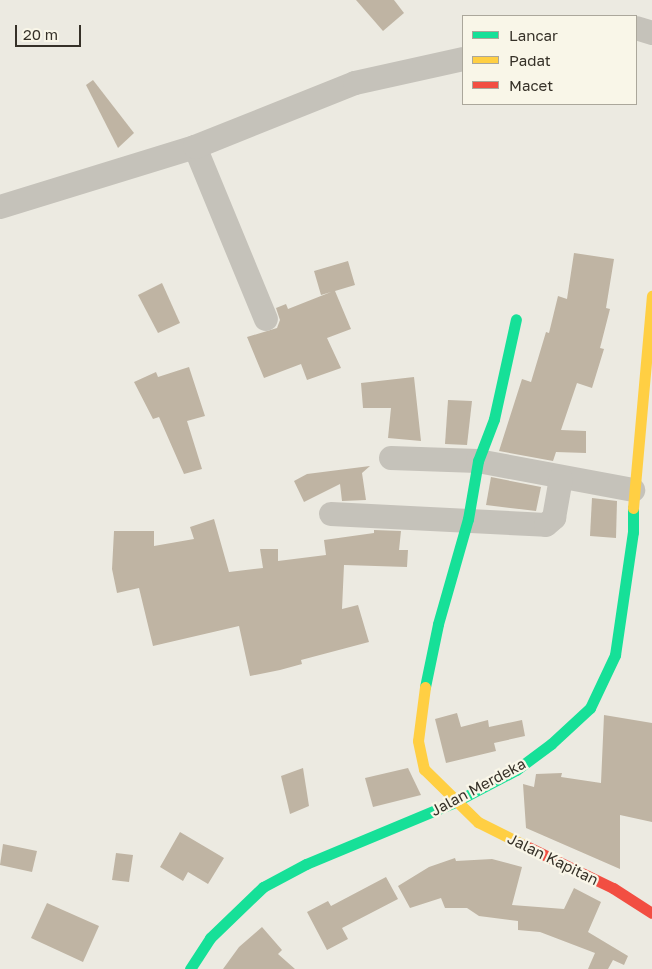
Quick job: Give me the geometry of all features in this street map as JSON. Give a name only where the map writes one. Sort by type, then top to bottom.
[{"type":"street","points":[[637,28],[652,33]]},
{"type":"street","points":[[0,207],[195,147],[355,84],[462,59]]},
{"type":"street","points":[[195,147],[266,319]]},
{"type":"street","name":"Jalan Merdeka","points":[[190,969],[210,938],[263,887],[306,864],[455,802],[516,770],[551,744],[590,708],[603,684],[615,655],[633,532],[634,490],[652,296]]},
{"type":"street","name":"Jalan Kapitan","points":[[516,319],[494,419],[478,461],[468,519],[438,624],[420,710],[418,741],[424,769],[455,802],[478,822],[613,888],[652,913]]},
{"type":"street","points":[[391,458],[478,461],[561,479],[634,490]]},
{"type":"street","points":[[331,514],[468,519],[541,526],[552,523],[561,479]]},
{"type":"building","points":[[356,0],[394,0],[404,13],[383,31]]},
{"type":"building","points":[[93,80],[134,133],[118,148],[86,85]]},
{"type":"building","points":[[574,253],[614,259],[606,308],[610,309],[600,348],[604,349],[592,388],[577,383],[561,430],[586,431],[586,453],[556,452],[553,461],[499,451],[522,379],[531,382],[546,332],[549,333],[558,296],[567,299]]},
{"type":"building","points":[[348,261],[355,285],[335,291],[351,329],[327,338],[341,368],[307,380],[301,364],[264,378],[247,337],[277,328],[280,320],[276,308],[286,304],[288,309],[331,292],[321,295],[314,271]]},
{"type":"building","points":[[162,283],[180,323],[158,333],[138,295]]},
{"type":"building","points":[[189,367],[205,416],[187,421],[202,469],[184,474],[159,417],[153,419],[134,382],[156,372],[158,377]]},
{"type":"building","points":[[414,377],[421,441],[388,438],[391,408],[363,408],[361,383]]},
{"type":"building","points":[[448,400],[472,401],[467,445],[445,444]]},
{"type":"building","points":[[370,466],[362,473],[366,500],[342,501],[340,484],[304,502],[294,481],[307,474]]},
{"type":"building","points":[[491,477],[541,487],[536,511],[486,505]]},
{"type":"building","points":[[592,498],[617,501],[616,538],[590,536]]},
{"type":"building","points":[[214,519],[229,572],[263,568],[260,549],[278,549],[278,561],[326,555],[324,540],[374,533],[374,530],[401,531],[399,550],[408,550],[407,567],[344,565],[342,609],[358,605],[369,642],[301,660],[302,664],[250,676],[239,626],[153,646],[139,588],[117,593],[112,569],[114,531],[154,531],[154,546],[194,539],[190,527]]},
{"type":"building","points":[[457,713],[461,727],[488,720],[489,727],[522,720],[525,736],[494,743],[496,751],[446,763],[435,719]]},
{"type":"building","points":[[604,715],[652,723],[652,822],[620,815],[620,869],[526,828],[523,784],[534,787],[536,774],[562,773],[561,777],[601,783]]},
{"type":"building","points":[[303,768],[309,806],[290,814],[281,776]]},
{"type":"building","points":[[408,768],[421,795],[373,807],[365,778]]},
{"type":"building","points":[[180,832],[224,858],[208,884],[188,872],[183,881],[160,867]]},
{"type":"building","points":[[3,844],[37,851],[32,872],[0,865]]},
{"type":"building","points":[[116,853],[133,855],[129,882],[112,880]]},
{"type":"building","points":[[455,858],[456,861],[492,859],[522,867],[512,905],[564,909],[574,888],[601,902],[588,932],[628,956],[624,965],[613,960],[608,969],[588,969],[595,953],[540,932],[518,930],[518,921],[479,916],[467,908],[445,908],[441,898],[410,908],[398,886],[429,867]]},
{"type":"building","points":[[386,877],[398,899],[342,928],[348,939],[327,950],[307,912],[328,901],[331,906]]},
{"type":"building","points":[[47,903],[99,926],[83,962],[31,938]]},
{"type":"building","points":[[262,927],[282,950],[278,954],[295,969],[223,969],[239,947]]},
{"type":"traffic: fast","points":[[425,687],[438,624],[468,519],[478,461],[494,419],[516,319]]},
{"type":"traffic: fast","points":[[190,969],[210,938],[263,887],[306,864],[455,802],[516,770],[551,744],[590,708],[615,655],[633,532],[633,508]]},
{"type":"traffic: slow","points":[[633,508],[652,296]]},
{"type":"traffic: slow","points":[[425,687],[418,741],[424,769],[478,822],[524,845]]},
{"type":"traffic: jam","points":[[524,845],[613,888],[652,913]]}]
